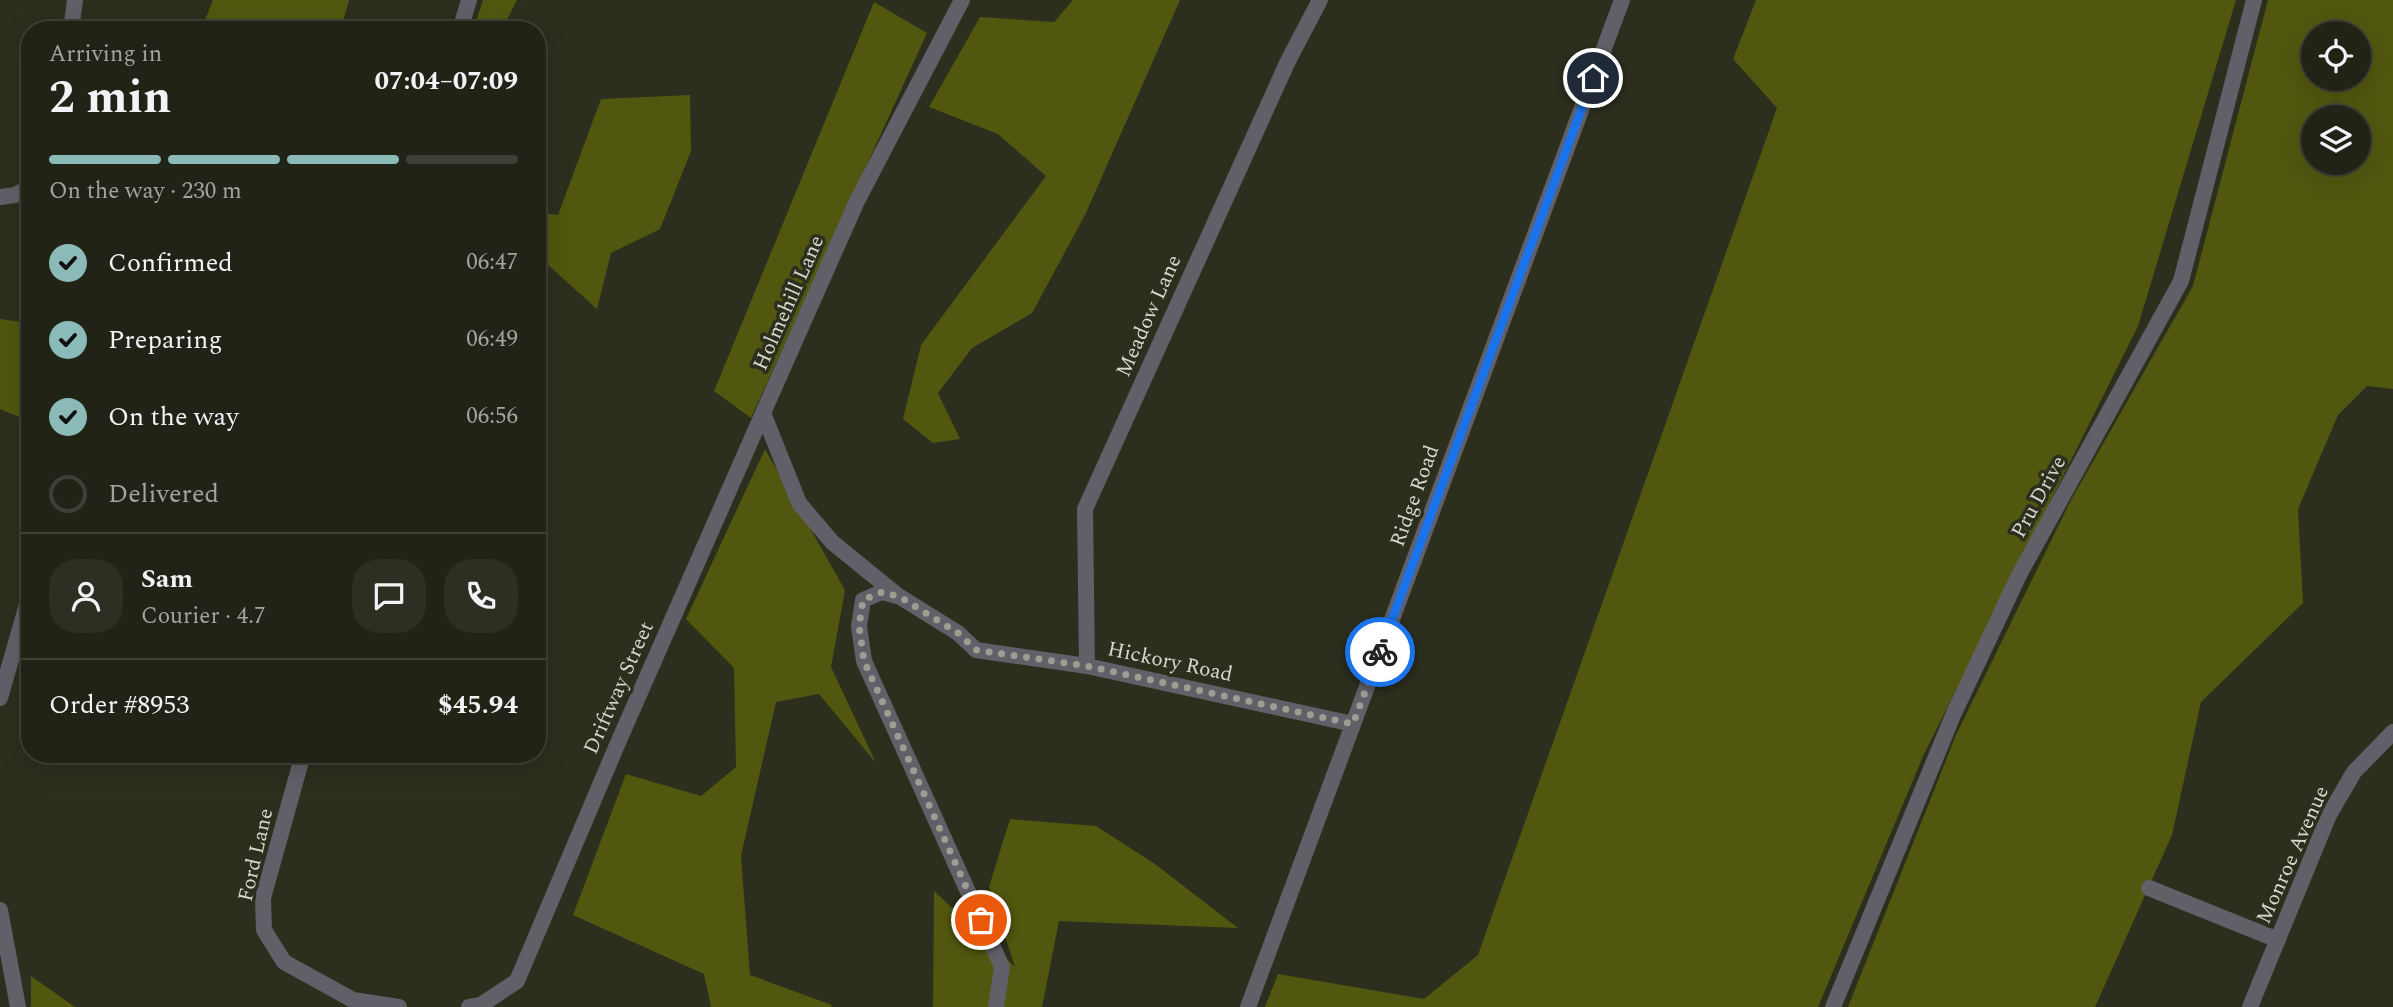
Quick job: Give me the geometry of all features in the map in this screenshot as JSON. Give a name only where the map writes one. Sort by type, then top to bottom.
[{"type":"street","points":[[72,21],[75,0]]},
{"type":"street","points":[[463,21],[469,0]]},
{"type":"street","name":"Holmehill Lane","points":[[764,413],[857,201],[962,0]]},
{"type":"street","name":"Meadow Lane","points":[[1087,666],[1085,509],[1287,61],[1320,0]]},
{"type":"street","name":"Ridge Road","points":[[1248,1007],[1622,0]]},
{"type":"street","name":"Pru Drive","points":[[1833,1007],[1954,713],[2019,575],[2181,281],[2253,0]]},
{"type":"street","points":[[0,197],[21,192]]},
{"type":"street","points":[[764,413],[799,503],[832,542],[900,597]]},
{"type":"street","name":"Driftway Street","points":[[469,1007],[481,1005],[517,981],[617,744],[764,413]]},
{"type":"street","points":[[900,597],[882,592],[863,600],[859,626],[864,661],[1002,967],[996,1007]]},
{"type":"street","name":"Hickory Road","points":[[900,597],[958,633],[976,650],[1087,666],[1353,724]]},
{"type":"street","points":[[0,698],[21,625]]},
{"type":"street","name":"Monroe Avenue","points":[[2250,1007],[2329,816],[2354,772],[2393,732]]},
{"type":"street","name":"Ford Lane","points":[[300,763],[263,898],[264,930],[284,962],[353,1000],[399,1007]]},
{"type":"street","points":[[2149,888],[2278,940]]},
{"type":"street","points":[[0,910],[19,1007]]},
{"type":"green space","points":[[213,0],[349,0],[343,21],[205,21]]},
{"type":"green space","points":[[483,0],[517,0],[506,21],[476,21]]},
{"type":"green space","points":[[1073,0],[1180,0],[1085,215],[1032,313],[972,348],[938,393],[960,439],[933,443],[903,419],[921,345],[1046,176],[998,134],[929,107],[980,17],[1054,22]]},
{"type":"green space","points":[[1756,0],[2236,0],[2138,326],[1924,754],[1818,1007],[1265,1007],[1278,974],[1424,999],[1478,955],[1777,108],[1733,59]]},
{"type":"green space","points":[[2268,0],[2393,0],[2393,389],[2367,386],[2338,415],[2298,509],[2303,603],[2201,702],[2172,835],[2095,1007],[1848,1007],[1956,735],[2071,500],[2193,286]]},
{"type":"green space","points":[[874,2],[927,33],[751,418],[714,391]]},
{"type":"green space","points":[[690,95],[691,151],[660,229],[611,253],[597,309],[546,263],[546,213],[558,215],[601,99]]},
{"type":"green space","points":[[0,319],[21,322],[21,418],[0,409]]},
{"type":"green space","points":[[765,449],[845,590],[831,667],[876,763],[819,694],[776,702],[741,856],[750,975],[832,1005],[831,1007],[711,1007],[704,974],[573,915],[626,774],[701,796],[736,767],[734,668],[686,619]]},
{"type":"green space","points":[[1010,819],[1096,826],[1155,864],[1238,928],[1059,921],[1042,1007],[933,1007],[934,891],[1015,967],[989,887]]},
{"type":"green space","points":[[31,976],[75,1007],[31,1007]]},
{"type":"way so far","points":[[981,920],[864,661],[859,626],[863,600],[882,592],[900,597],[958,633],[976,650],[1087,666],[1353,724],[1380,652]]},
{"type":"route","points":[[1380,652],[1593,78]]}]
